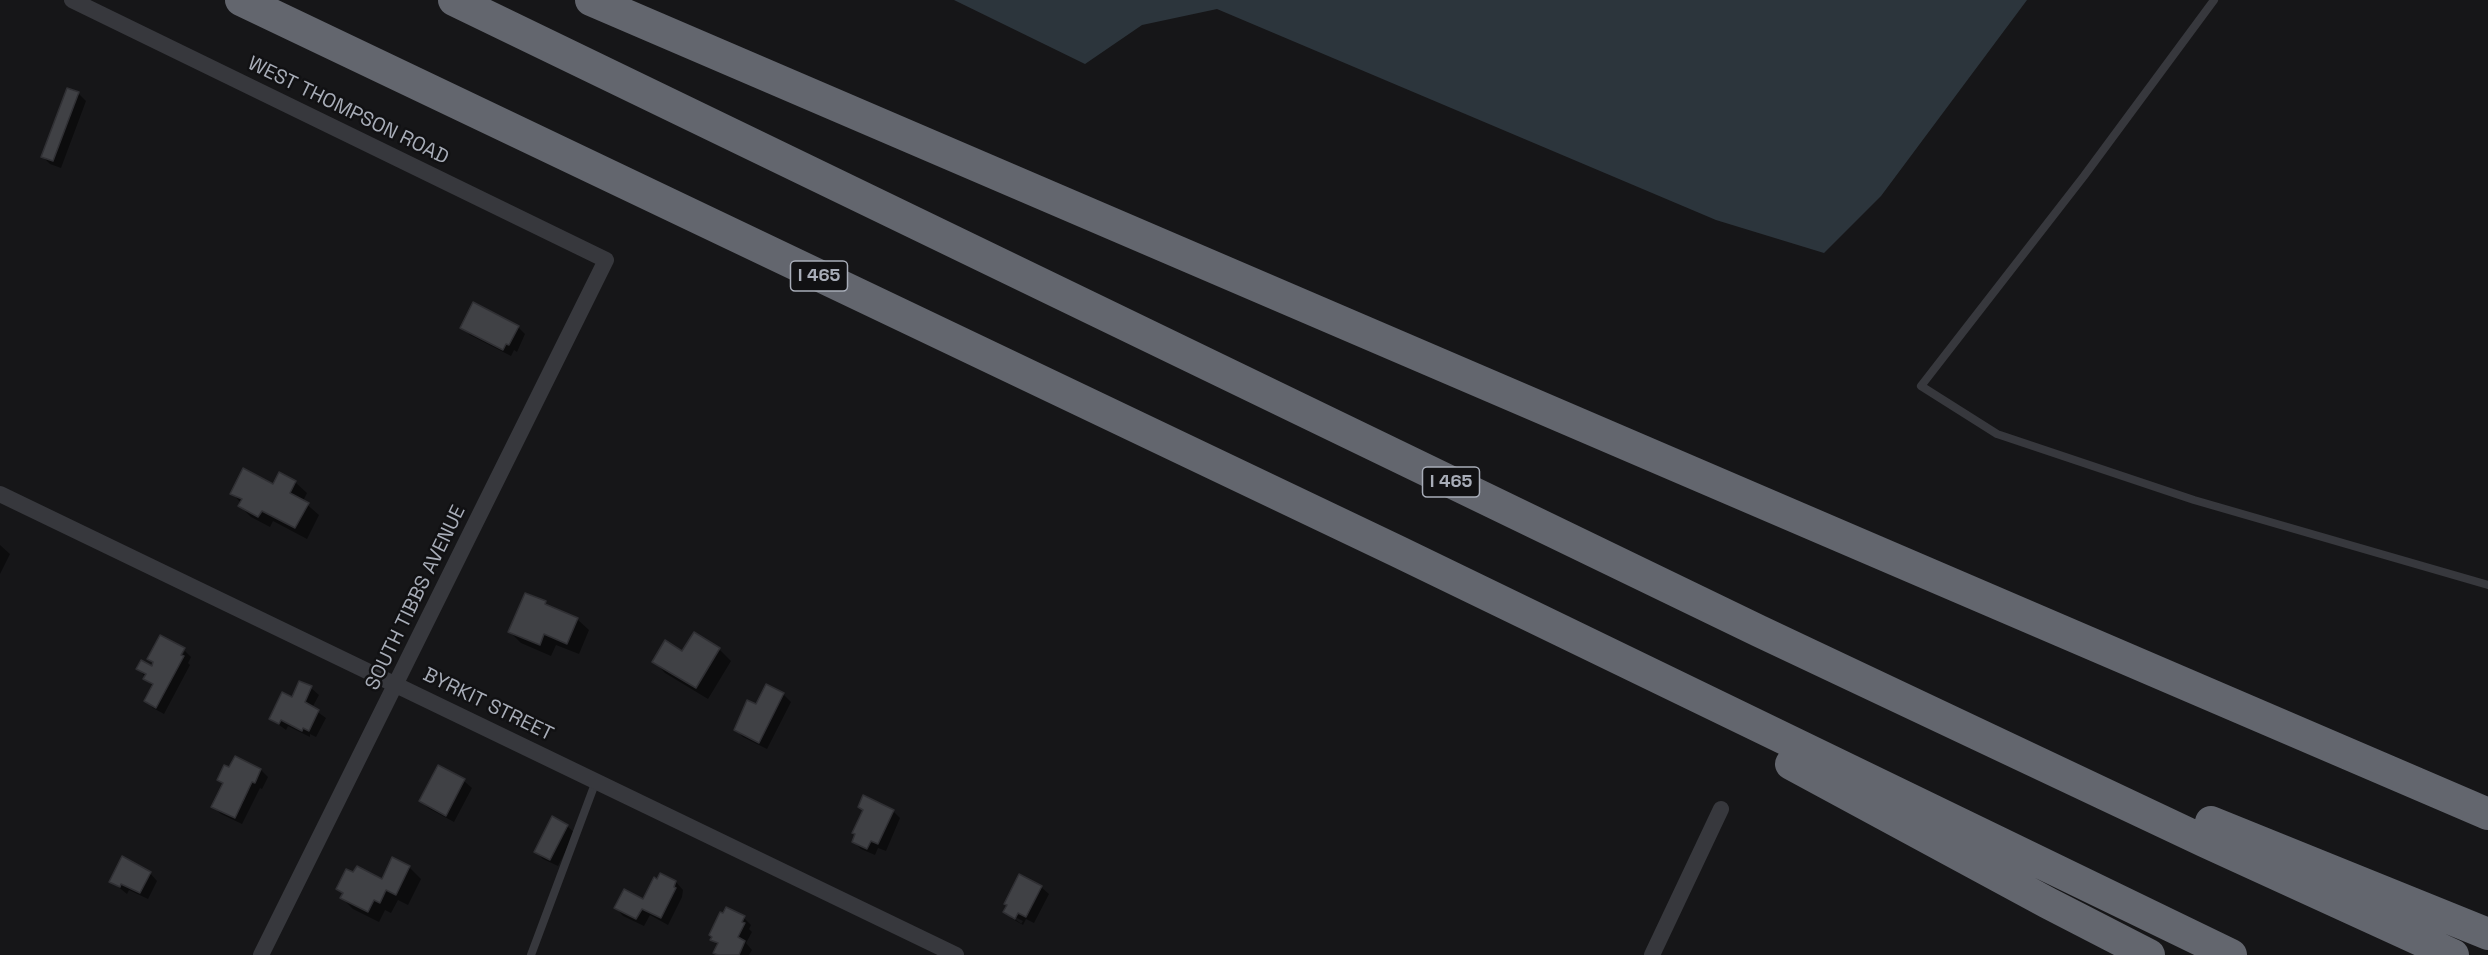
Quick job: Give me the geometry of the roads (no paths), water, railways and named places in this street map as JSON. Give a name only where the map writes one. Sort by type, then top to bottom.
[{"type":"highway","name":"I 465","points":[[241,0],[1397,551],[2231,955]]},
{"type":"highway","name":"I 465","points":[[454,0],[1897,697],[2453,955]]},
{"type":"highway","points":[[591,0],[2488,814]]},
{"type":"highway","points":[[1397,551],[2048,903],[2149,955]]},
{"type":"highway","points":[[1897,697],[2488,934]]},
{"type":"street","name":"WEST THOMPSON ROAD","points":[[72,0],[606,260]]},
{"type":"street","name":"SOUTH TIBBS AVENUE","points":[[261,955],[606,260]]},
{"type":"street","name":"BYRKIT STREET","points":[[0,494],[957,955]]},
{"type":"street","points":[[1652,955],[1721,809]]},
{"type":"lane","points":[[2214,0],[2084,176],[1921,386],[1997,434],[2194,500],[2488,585]]},
{"type":"lane","points":[[531,955],[596,781]]}]
